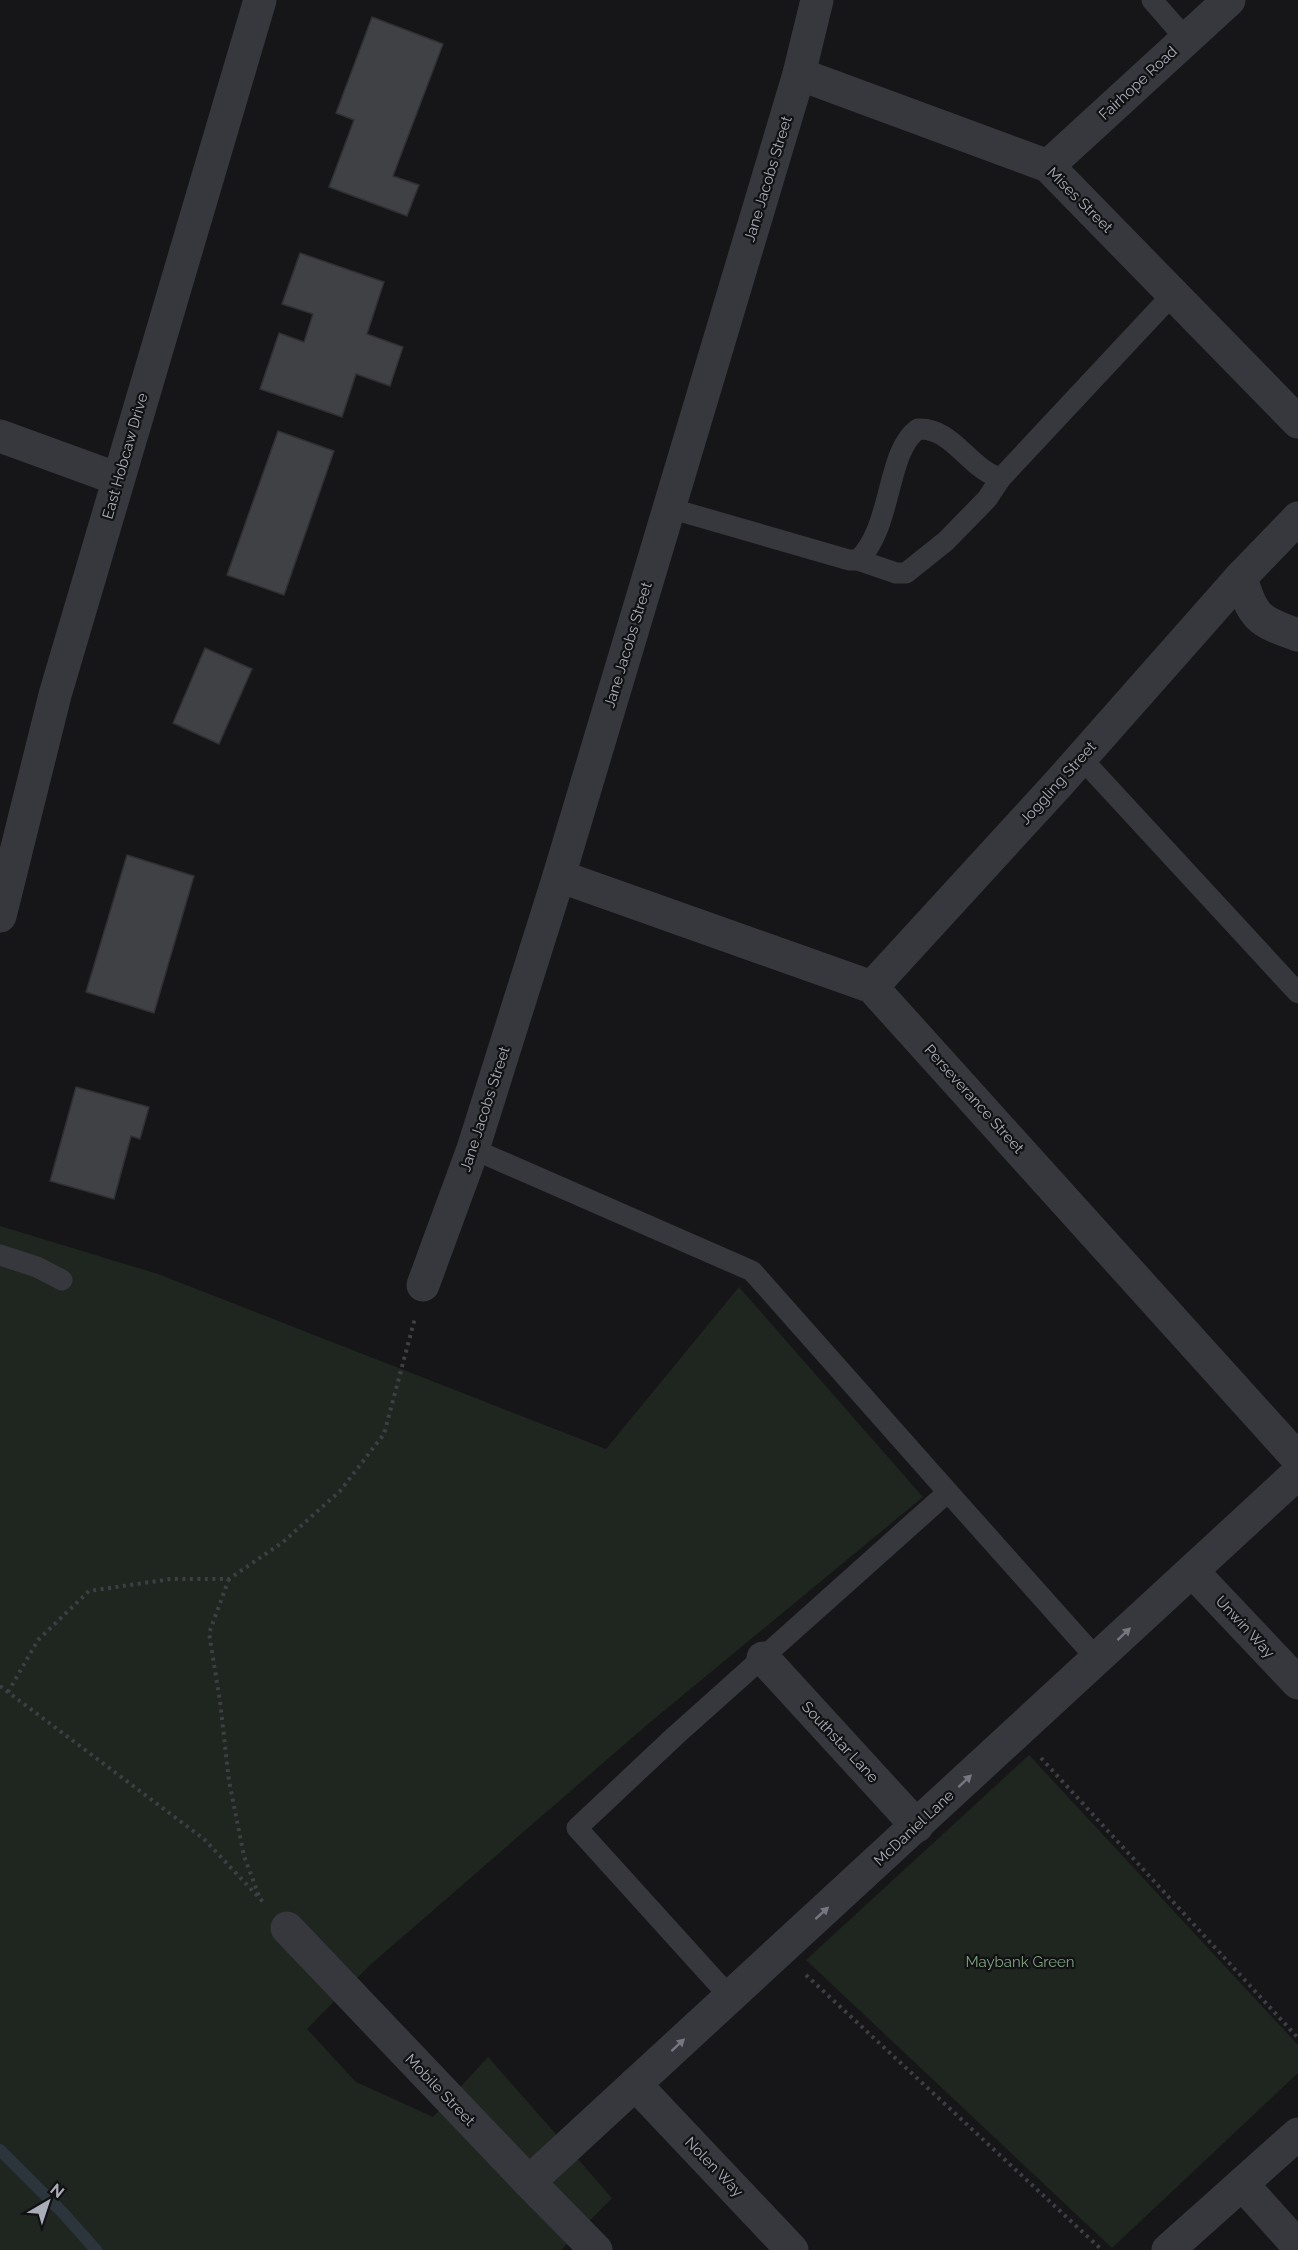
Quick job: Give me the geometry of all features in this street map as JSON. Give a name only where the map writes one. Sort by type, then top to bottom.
[{"type":"street","name":"East Hobcaw Drive","points":[[0,916],[55,694],[260,0]]},
{"type":"street","name":"Jane Jacobs Street","points":[[423,1285],[473,1149],[559,876],[799,74],[817,0]]},
{"type":"street","name":"Fairhope Road","points":[[1048,166],[1229,0]]},
{"type":"street","name":"Mises Street","points":[[799,74],[1048,166],[1298,422]]},
{"type":"street","points":[[0,436],[118,479]]},
{"type":"street","name":"Joggling Street","points":[[872,987],[1081,758],[1241,577],[1298,518]]},
{"type":"street","points":[[1241,577],[1248,603],[1259,617],[1272,627],[1298,635]]},
{"type":"street","name":"Perseverance Street","points":[[559,876],[872,987],[1298,1459]]},
{"type":"street","name":"McDaniel Lane","points":[[529,2182],[1298,1473]]},
{"type":"street","name":"Unwin Way","points":[[1192,1571],[1298,1683]]},
{"type":"street","name":"Southstar Lane","points":[[763,1658],[917,1826]]},
{"type":"street","name":"Mobile Street","points":[[286,1928],[596,2250]]},
{"type":"street","name":"Nolen Way","points":[[635,2084],[792,2250]]},
{"type":"street","points":[[1168,2250],[1298,2134]]},
{"type":"street","points":[[1242,2184],[1298,2246]]},
{"type":"lane","points":[[1152,0],[1186,39]]},
{"type":"lane","points":[[669,508],[849,560],[858,560],[896,573],[906,573],[946,541],[987,499],[1001,478],[1173,294]]},
{"type":"lane","points":[[858,560],[871,546],[876,536],[891,483],[909,435],[918,429],[937,431],[985,472],[1001,478]]},
{"type":"lane","points":[[1081,758],[1298,993]]},
{"type":"lane","points":[[473,1149],[752,1271],[1097,1659]]},
{"type":"lane","points":[[0,1255],[62,1280]]},
{"type":"lane","points":[[730,1997],[577,1828],[948,1492]]},
{"type":"path","points":[[8,1692],[38,1640],[89,1591],[171,1579],[229,1579],[284,1542],[340,1491],[384,1434],[423,1285]]},
{"type":"path","points":[[229,1579],[209,1633],[243,1856],[260,1899]]},
{"type":"path","points":[[0,1686],[204,1839],[286,1928]]},
{"type":"path","points":[[1017,1733],[1298,2038]]},
{"type":"path","points":[[780,1951],[1102,2250]]},
{"type":"green space","points":[[0,1226],[158,1274],[606,1449],[739,1287],[923,1497],[648,1724],[370,1965],[307,2029],[356,2082],[433,2117],[488,2057],[612,2198],[561,2250],[0,2250]]},
{"type":"green space","name":"Maybank Green","points":[[1029,1755],[1298,2045],[1298,2073],[1112,2248],[806,1960]]},
{"type":"building","points":[[372,17],[443,44],[393,176],[419,185],[407,216],[329,187],[354,120],[336,113]]},
{"type":"building","points":[[300,253],[384,282],[367,334],[403,347],[390,386],[356,374],[342,417],[260,389],[279,333],[304,342],[313,314],[282,304]]},
{"type":"building","points":[[278,431],[334,451],[284,595],[227,575]]},
{"type":"building","points":[[205,648],[252,669],[219,744],[173,723]]},
{"type":"building","points":[[127,855],[194,876],[154,1013],[86,992]]},
{"type":"building","points":[[76,1087],[149,1107],[140,1139],[131,1136],[114,1199],[50,1181]]},
{"type":"waterway","points":[[0,2150],[63,2213],[96,2250]]}]
